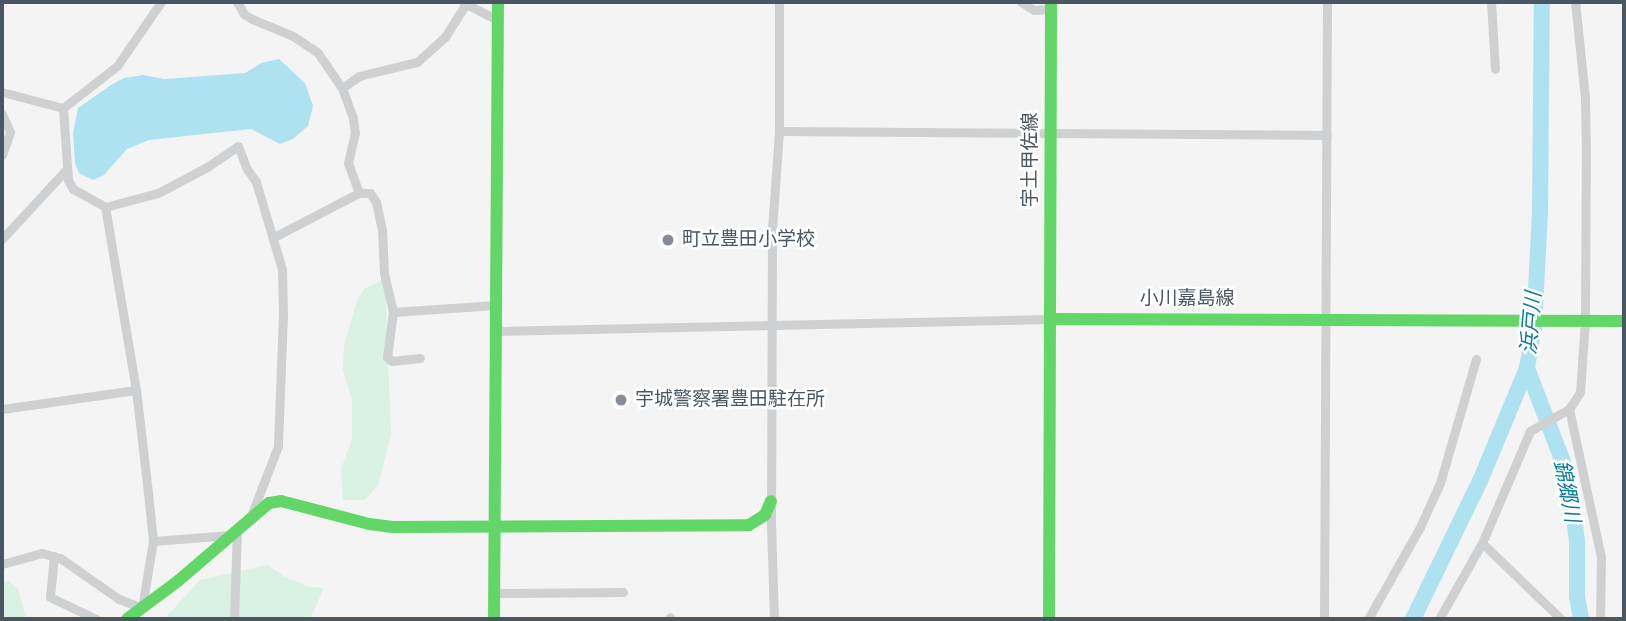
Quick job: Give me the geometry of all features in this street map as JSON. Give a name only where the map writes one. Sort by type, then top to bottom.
[{"type":"street","points":[[63,108],[117,66],[161,2]]},
{"type":"street","points":[[237,2],[244,14],[293,36],[318,53],[342,88],[354,118],[355,133],[348,163],[359,193]]},
{"type":"street","points":[[494,619],[498,2]]},
{"type":"street","points":[[774,619],[771,500],[772,229],[779,131],[779,2]]},
{"type":"street","points":[[1021,2],[1034,10],[1051,6]]},
{"type":"street","points":[[1324,619],[1327,2]]},
{"type":"street","points":[[1491,2],[1495,69]]},
{"type":"street","points":[[1439,619],[1482,543],[1530,430],[1567,411],[1580,392],[1586,320],[1585,98],[1575,2]]},
{"type":"street","points":[[342,88],[359,76],[417,62],[445,37],[465,3],[498,20]]},
{"type":"street","name":"宇土甲佐線","points":[[1050,319],[1051,6]]},
{"type":"street","points":[[2,92],[63,108]]},
{"type":"street","points":[[63,108],[66,170],[73,189],[105,207],[158,193],[207,167],[239,146],[247,169],[256,182],[282,269],[283,314],[278,446],[251,516]]},
{"type":"street","points":[[2,114],[10,132],[2,155]]},
{"type":"street","points":[[779,131],[1327,135]]},
{"type":"street","points":[[2,239],[66,170]]},
{"type":"street","points":[[274,237],[359,193],[370,193],[376,202],[382,230],[384,273],[393,312],[387,358],[392,361],[420,358]]},
{"type":"street","points":[[105,207],[136,390],[153,541],[142,608]]},
{"type":"street","points":[[393,312],[496,305]]},
{"type":"street","points":[[495,331],[1050,319],[1049,619]]},
{"type":"street","name":"小川嘉島線","points":[[1050,319],[1624,321]]},
{"type":"street","points":[[1368,619],[1420,527],[1440,483],[1476,359]]},
{"type":"street","points":[[2,409],[136,390]]},
{"type":"street","points":[[1567,411],[1601,557],[1600,619]]},
{"type":"street","points":[[127,619],[269,503],[281,501],[369,524],[393,527],[749,525],[765,515],[771,500]]},
{"type":"street","points":[[153,541],[234,532]]},
{"type":"street","points":[[234,532],[234,619]]},
{"type":"street","points":[[1482,543],[1561,619]]},
{"type":"street","points":[[2,564],[42,553],[54,556],[119,600],[142,608]]},
{"type":"street","points":[[54,556],[50,597],[96,619]]},
{"type":"street","points":[[494,593],[623,592]]},
{"type":"green space","points":[[385,278],[391,435],[378,485],[365,500],[343,500],[341,469],[352,439],[352,399],[343,370],[344,345],[357,301],[364,289]]},
{"type":"green space","points":[[267,565],[285,577],[309,587],[324,588],[310,619],[164,619],[200,580]]},
{"type":"green space","points":[[8,581],[18,588],[26,619],[2,619],[2,583]]},
{"type":"water","points":[[279,59],[305,83],[313,106],[308,126],[293,139],[280,144],[251,129],[149,140],[127,149],[104,175],[93,180],[79,173],[75,163],[73,133],[78,108],[111,85],[124,78],[143,75],[165,79],[245,73],[261,63]]},
{"type":"waterway","name":"浜戸川","points":[[1413,619],[1480,481],[1527,368],[1534,327],[1540,212],[1542,2]]},
{"type":"waterway","name":"錦郷川","points":[[1527,368],[1562,459],[1573,509],[1577,540],[1577,596],[1581,619]]},
{"type":"waterway","name":"浜戸川","points":[[1416,615],[1421,619]]},
{"type":"traffic: fast","points":[[494,619],[498,2]]},
{"type":"traffic: fast","points":[[1049,619],[1051,2]]},
{"type":"traffic: fast","points":[[1050,319],[1624,321]]},
{"type":"traffic: fast","points":[[127,619],[178,581],[269,503],[281,501],[369,524],[393,527],[749,525],[765,515],[771,501]]},
{"type":"place","name":"町立豊田小学校","points":[[668,240]]},
{"type":"place","name":"宇城警察署豊田駐在所","points":[[621,400]]}]
